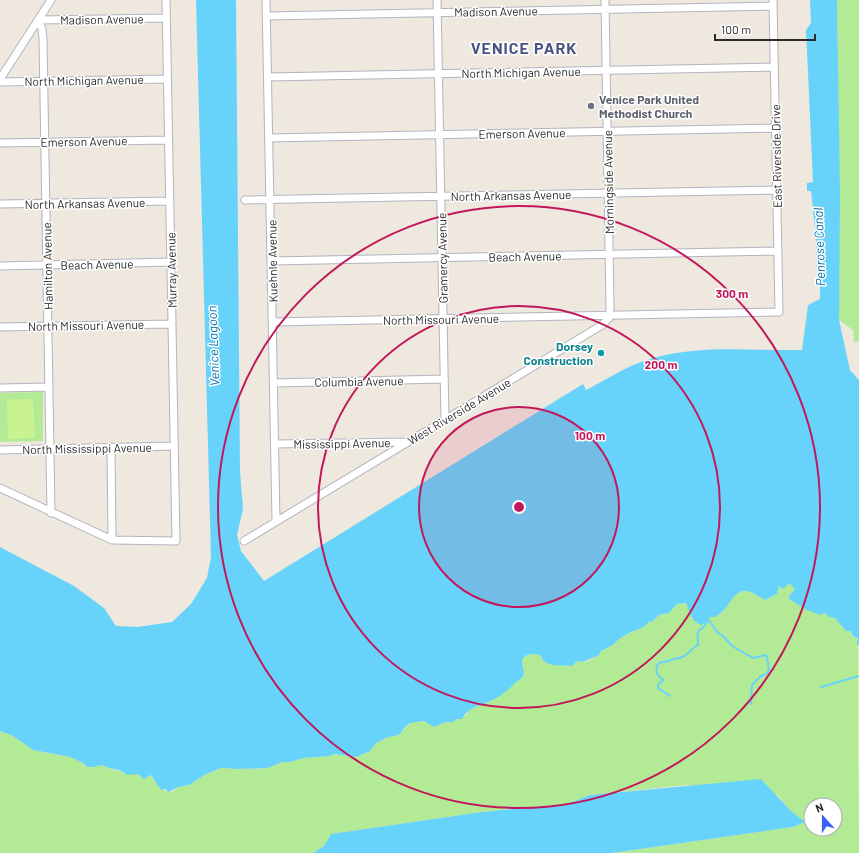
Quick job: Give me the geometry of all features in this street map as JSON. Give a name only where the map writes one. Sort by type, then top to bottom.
[{"type":"street","points":[[0,81],[52,0]]},
{"type":"street","name":"Murray Avenue","points":[[112,540],[123,542],[176,541],[166,0]]},
{"type":"street","name":"Kuehnle Avenue","points":[[266,0],[276,521]]},
{"type":"street","name":"Gramercy Avenue","points":[[437,0],[445,420]]},
{"type":"street","name":"Morningside Avenue","points":[[605,0],[610,316]]},
{"type":"street","name":"Madison Avenue","points":[[267,16],[605,10],[773,3]]},
{"type":"street","name":"East Riverside Drive","points":[[610,316],[779,312],[773,3]]},
{"type":"street","name":"Madison Avenue","points":[[38,20],[166,18]]},
{"type":"street","name":"Hamilton Avenue","points":[[38,20],[42,34],[44,81],[51,513]]},
{"type":"street","name":"North Michigan Avenue","points":[[268,77],[774,68]]},
{"type":"street","name":"North Michigan Avenue","points":[[0,81],[167,79]]},
{"type":"street","name":"Emerson Avenue","points":[[269,138],[776,128]]},
{"type":"street","name":"Emerson Avenue","points":[[0,143],[168,140]]},
{"type":"street","name":"North Arkansas Avenue","points":[[245,200],[777,190]]},
{"type":"street","name":"North Arkansas Avenue","points":[[0,204],[170,201]]},
{"type":"street","name":"Beach Avenue","points":[[272,261],[778,251]]},
{"type":"street","name":"Beach Avenue","points":[[0,266],[170,262]]},
{"type":"street","name":"North Missouri Avenue","points":[[273,322],[610,316]]},
{"type":"street","name":"West Riverside Avenue","points":[[244,541],[602,325],[610,316]]},
{"type":"street","name":"North Missouri Avenue","points":[[0,327],[172,324]]},
{"type":"street","name":"Columbia Avenue","points":[[274,383],[444,379]]},
{"type":"street","points":[[0,388],[49,387]]},
{"type":"street","name":"Mississippi Avenue","points":[[275,444],[408,442]]},
{"type":"street","name":"North Mississippi Avenue","points":[[0,450],[174,446]]},
{"type":"street","points":[[0,488],[112,540],[111,447]]},
{"type":"green space","points":[[837,0],[859,0],[859,341],[854,343],[853,330],[839,320]]},
{"type":"green space","points":[[43,392],[43,441],[0,442],[0,393]]},
{"type":"green space","points":[[33,399],[35,438],[8,439],[7,400]]},
{"type":"green space","points":[[789,583],[795,589],[789,596],[789,599],[810,611],[825,613],[829,617],[835,618],[846,631],[850,631],[853,637],[858,639],[859,853],[612,853],[793,827],[803,822],[803,837],[843,837],[843,797],[803,797],[803,821],[791,811],[777,795],[686,785],[590,795],[567,804],[482,812],[332,834],[324,846],[313,853],[0,853],[0,731],[13,736],[33,750],[70,757],[83,763],[85,766],[102,765],[126,774],[138,774],[147,778],[150,775],[163,790],[172,792],[178,787],[189,785],[206,774],[221,768],[268,768],[281,762],[330,756],[334,754],[355,757],[366,753],[376,743],[388,737],[400,734],[408,725],[416,721],[425,722],[436,726],[446,722],[454,722],[456,719],[461,719],[468,713],[468,710],[491,701],[520,680],[524,673],[522,661],[527,655],[540,655],[541,659],[572,666],[577,661],[586,662],[599,655],[601,651],[613,645],[619,639],[644,627],[659,615],[669,613],[677,604],[686,603],[696,622],[711,616],[715,617],[725,609],[739,592],[747,591],[754,593],[765,600],[777,594],[779,586]]},
{"type":"water","points":[[196,0],[236,0],[240,471],[243,509],[237,535],[241,551],[264,581],[583,384],[586,390],[641,362],[680,352],[721,349],[802,350],[808,305],[820,299],[820,274],[817,273],[816,237],[811,191],[807,191],[807,183],[813,182],[806,30],[811,23],[810,0],[837,0],[840,193],[839,320],[850,370],[859,380],[859,646],[857,643],[858,638],[854,637],[850,631],[846,631],[835,618],[829,617],[825,613],[821,615],[807,610],[789,599],[789,596],[795,589],[789,583],[783,589],[779,586],[777,594],[765,600],[754,593],[747,591],[739,592],[723,611],[715,617],[710,617],[706,623],[701,625],[693,619],[686,603],[677,604],[669,613],[659,615],[644,627],[619,639],[613,645],[601,651],[599,655],[583,662],[577,661],[572,666],[558,666],[549,664],[542,659],[540,655],[527,655],[522,661],[524,673],[520,680],[493,700],[468,711],[462,719],[456,719],[454,722],[446,722],[434,727],[424,721],[410,723],[400,734],[388,737],[376,743],[370,751],[355,757],[334,754],[330,756],[304,758],[290,762],[282,762],[268,768],[221,768],[206,774],[189,785],[178,787],[169,792],[165,789],[161,790],[151,775],[144,779],[138,774],[127,775],[122,771],[102,765],[87,767],[83,763],[70,757],[33,750],[13,736],[0,731],[0,547],[74,586],[104,608],[116,626],[137,627],[172,622],[191,604],[207,578],[211,557]]},
{"type":"water","points":[[761,779],[791,811],[803,820],[803,823],[793,827],[612,853],[313,853],[324,846],[331,834],[482,812],[567,804],[590,795]]},
{"type":"waterway","points":[[708,619],[718,633],[723,636],[732,646],[753,658],[765,655],[767,657],[769,670],[752,685],[751,704]]},
{"type":"waterway","points":[[670,696],[658,688],[658,685],[663,680],[657,674],[657,665],[661,662],[666,662],[685,656],[698,645],[699,631],[704,627],[708,620]]},
{"type":"waterway","points":[[821,687],[859,676]]},
{"type":"place","name":"Venice Park United Methodist Church","points":[[591,106]]},
{"type":"place","name":"Dorsey Construction","points":[[601,353]]},
{"type":"district","name":"VENICE PARK","points":[[524,47]]},
{"type":"water label","name":"Penrose Canal","points":[[819,247]]},
{"type":"water label","name":"Venice Lagoon","points":[[213,346]]}]
